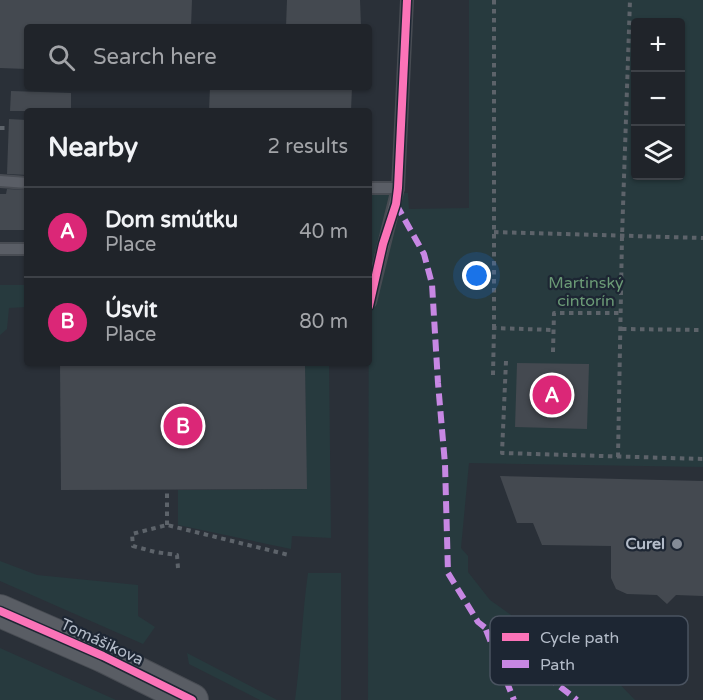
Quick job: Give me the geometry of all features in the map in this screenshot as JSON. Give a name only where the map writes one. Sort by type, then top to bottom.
[{"type":"main road","name":"Tomášikova","points":[[0,611],[103,656],[192,700]]},
{"type":"lane","points":[[372,295],[398,188],[407,0]]},
{"type":"lane","points":[[0,181],[24,183]]},
{"type":"lane","points":[[372,188],[398,188]]},
{"type":"lane","points":[[0,249],[24,249]]},
{"type":"path","points":[[493,375],[494,0]]},
{"type":"path","points":[[618,457],[630,0]]},
{"type":"path","points":[[0,128],[9,128]]},
{"type":"path","points":[[494,232],[703,238]]},
{"type":"path","points":[[553,352],[554,312],[622,312]]},
{"type":"path","points":[[494,328],[553,330]]},
{"type":"path","points":[[622,329],[703,330]]},
{"type":"path","points":[[506,361],[502,453],[703,459]]},
{"type":"path","points":[[166,525],[167,490]]},
{"type":"path","points":[[178,568],[177,555],[133,546],[132,534],[166,525],[289,555]]},
{"type":"green space","name":"Martinský cintorín","points":[[469,0],[703,0],[703,467],[469,463],[461,548],[468,556],[468,572],[490,600],[512,616],[490,616],[490,685],[621,685],[635,700],[368,700],[369,366],[372,366],[372,191],[408,193],[409,209],[469,208]]},
{"type":"green space","points":[[0,285],[24,285],[24,307],[9,308],[7,329],[0,335]]},
{"type":"green space","points":[[305,366],[329,366],[331,538],[292,536],[291,549],[178,525],[178,490],[306,489]]},
{"type":"green space","points":[[0,561],[37,575],[138,585],[138,616],[155,627],[143,644],[0,581]]},
{"type":"green space","points":[[308,573],[341,573],[341,700],[295,700]]},
{"type":"green space","points":[[0,648],[116,700],[0,700]]},
{"type":"green space","points":[[187,653],[277,700],[260,700],[189,664]]},
{"type":"building","points":[[0,0],[192,0],[191,24],[24,24],[24,69],[0,68]]},
{"type":"building","points":[[287,0],[360,0],[361,24],[286,24]]},
{"type":"building","points":[[210,90],[352,90],[351,108],[209,108]]},
{"type":"building","points":[[11,91],[71,93],[71,108],[24,108],[24,111],[10,111]]},
{"type":"building","points":[[9,119],[24,120],[24,175],[7,174]]},
{"type":"building","points":[[7,189],[24,190],[24,230],[0,230],[0,194],[6,194]]},
{"type":"building","points":[[517,363],[589,364],[587,429],[515,427]]},
{"type":"building","points":[[60,366],[305,366],[307,489],[61,490]]},
{"type":"building","points":[[500,476],[703,481],[703,596],[676,595],[667,604],[657,595],[627,594],[616,589],[611,578],[611,546],[542,545],[533,523],[517,523]]},
{"type":"marked path","points":[[396,204],[424,254],[432,284],[445,464],[448,573],[478,622],[490,631]]},
{"type":"marked path","points":[[486,630],[490,640]]},
{"type":"marked path","points":[[508,685],[514,700]]},
{"type":"marked path","points":[[558,685],[577,700]]},
{"type":"cycle path","points":[[372,293],[383,244],[396,204],[398,188],[407,0]]},
{"type":"cycle path","points":[[0,611],[103,656],[192,700]]},
{"type":"place","name":"Dom smútku","points":[[552,395]]},
{"type":"place","name":"Úsvit","points":[[183,426]]},
{"type":"place","name":"Curel","points":[[677,544]]}]
